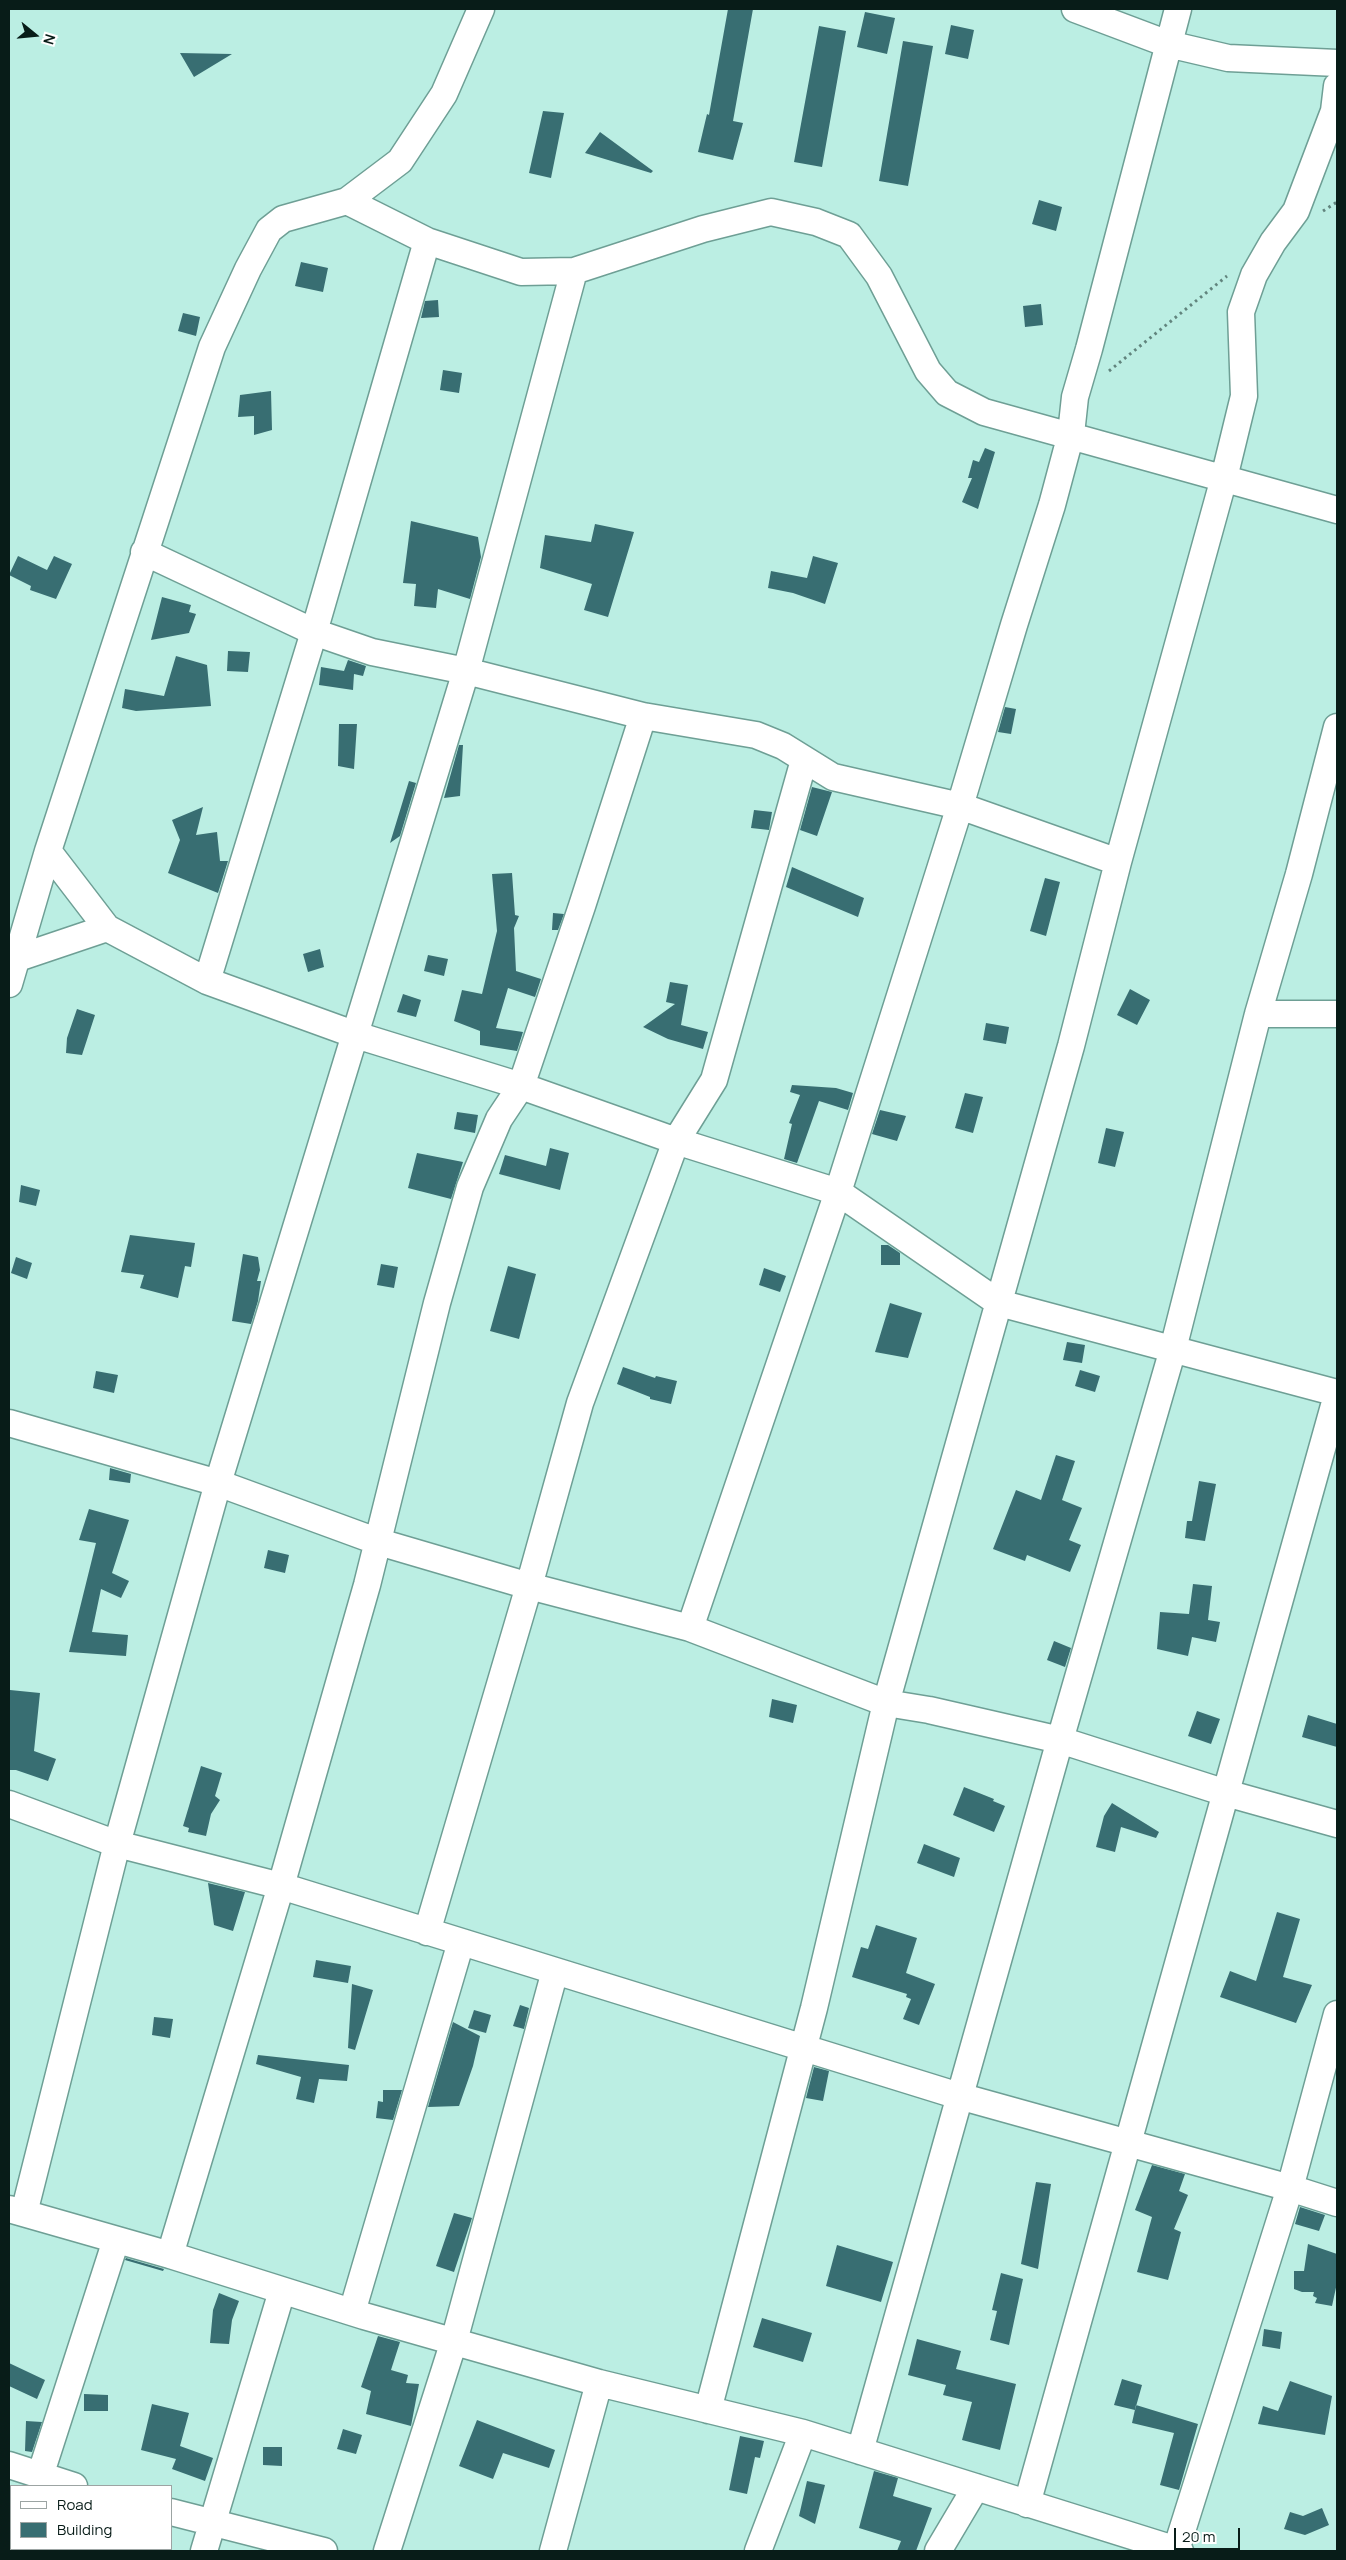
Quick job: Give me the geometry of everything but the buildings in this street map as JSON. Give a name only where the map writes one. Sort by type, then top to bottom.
[{"type":"street","points":[[9,984],[48,851],[212,347],[269,230],[283,219],[347,201],[400,162],[444,94],[481,9]]},
{"type":"street","points":[[1075,9],[1168,44],[1228,58],[1337,63]]},
{"type":"street","points":[[690,1628],[838,1192],[960,806],[1052,505],[1071,434],[1075,396],[1178,9]]},
{"type":"street","points":[[708,2410],[804,2048],[886,1703],[1071,1046],[1118,862],[1224,478],[1244,396],[1241,312],[1254,275],[1273,242],[1296,211],[1334,110],[1337,86]]},
{"type":"street","points":[[347,201],[427,241],[521,272],[574,272],[703,228],[771,212],[816,222],[849,236],[879,276],[928,371],[947,393],[984,412],[1071,434],[1337,510]]},
{"type":"street","points":[[207,981],[314,632],[427,241]]},
{"type":"street","points":[[574,272],[466,671],[218,1483],[16,2211],[170,2256],[282,2292],[600,2383],[804,2433],[1027,2504],[1133,2544],[1178,2551],[1290,2188],[1337,2014]]},
{"type":"street","points":[[144,552],[314,632],[372,652],[466,671],[643,716],[756,734],[783,746],[833,776],[960,806],[1118,862]]},
{"type":"street","points":[[170,2256],[281,1886],[379,1542],[437,1303],[470,1187],[499,1119],[521,1086],[582,906],[643,716]]},
{"type":"street","points":[[860,2451],[1060,1740],[1173,1349],[1258,1014],[1299,874],[1337,727]]},
{"type":"street","points":[[428,1932],[529,1586],[580,1403],[676,1141],[714,1080],[804,760]]},
{"type":"street","points":[[48,851],[107,928],[207,981],[356,1035],[521,1086],[676,1141],[838,1192],[999,1304],[1337,1394],[1027,2504]]},
{"type":"street","points":[[15,959],[107,928]]},
{"type":"street","points":[[1258,1014],[1337,1014]]},
{"type":"street","points":[[9,1423],[218,1483],[379,1542],[529,1586],[690,1628],[886,1703],[930,1710],[1060,1740],[1226,1793],[1337,1824]]},
{"type":"street","points":[[9,1804],[117,1844],[281,1886],[959,2096],[1128,2142],[1337,2203]]},
{"type":"street","points":[[352,2312],[461,1942]]},
{"type":"street","points":[[387,2551],[454,2341],[555,1971]]},
{"type":"street","points":[[40,2476],[116,2240]]},
{"type":"street","points":[[204,2551],[282,2292]]},
{"type":"street","points":[[553,2551],[600,2383]]},
{"type":"street","points":[[758,2551],[804,2433]]},
{"type":"street","points":[[9,2465],[71,2485]]},
{"type":"street","points":[[938,2551],[976,2487]]},
{"type":"street","points":[[172,2512],[324,2551]]},
{"type":"path","points":[[1321,211],[1337,202]]},
{"type":"path","points":[[1105,374],[1235,270]]}]
